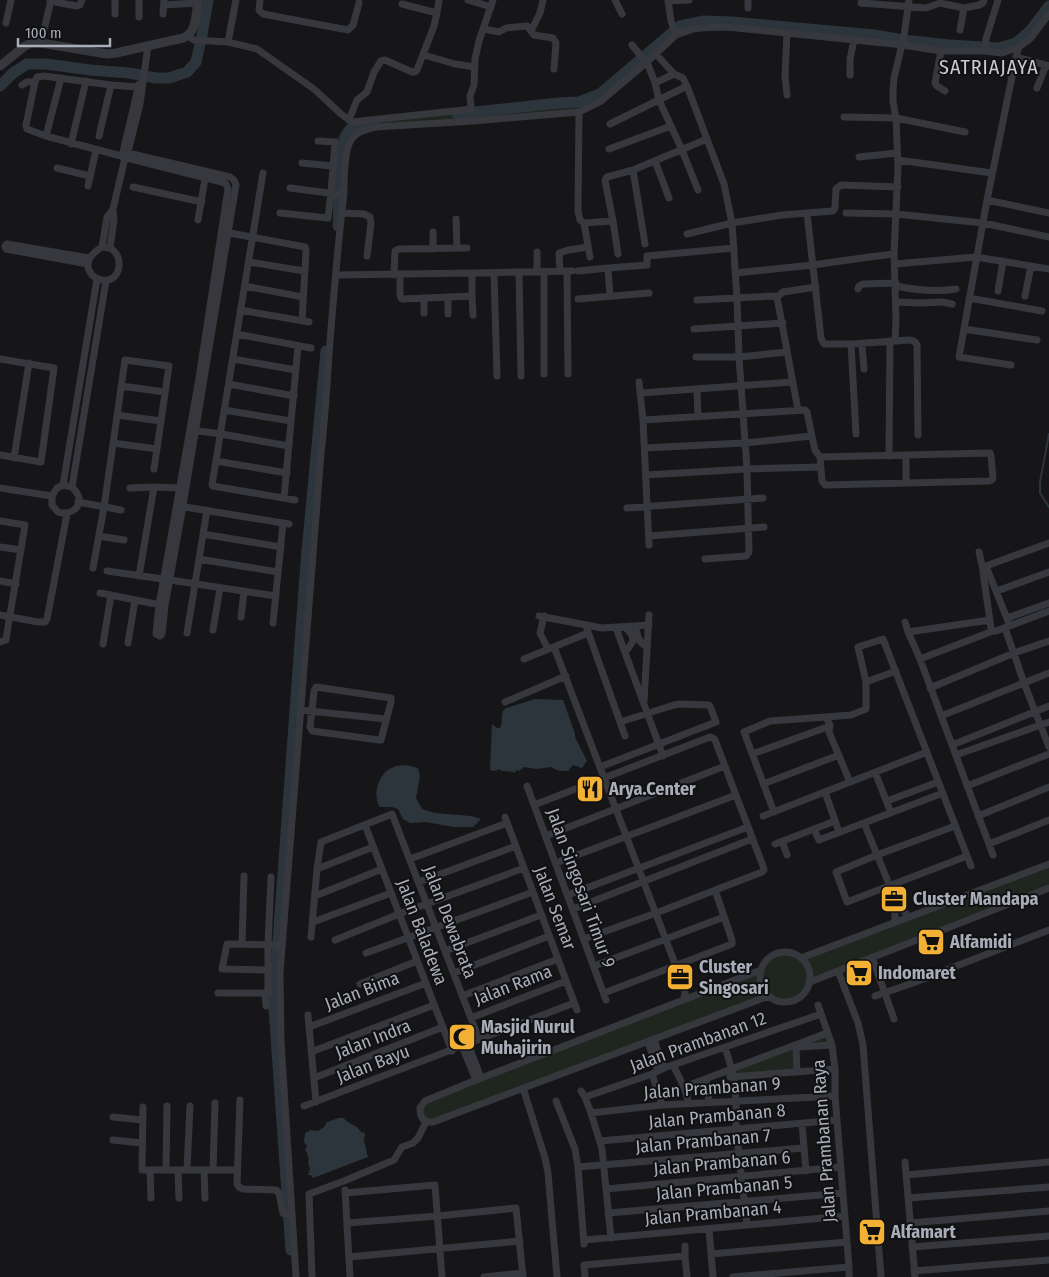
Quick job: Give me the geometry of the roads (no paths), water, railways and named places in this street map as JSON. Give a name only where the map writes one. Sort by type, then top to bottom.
[{"type":"street","points":[[6,23],[11,0]]},
{"type":"street","points":[[41,43],[50,1],[77,6],[82,0]]},
{"type":"street","points":[[115,0],[115,14]]},
{"type":"street","points":[[139,0],[139,16]]},
{"type":"street","points":[[228,42],[236,0]]},
{"type":"street","points":[[260,0],[259,10],[263,14],[348,30],[353,25],[358,2]]},
{"type":"street","points":[[348,120],[357,100],[367,92],[380,61],[385,60],[414,72],[417,70],[434,26],[439,0]]},
{"type":"street","points":[[468,0],[492,4],[476,53],[474,85],[470,96],[472,115]]},
{"type":"street","points":[[531,31],[540,13],[543,0]]},
{"type":"street","points":[[615,0],[622,14]]},
{"type":"street","points":[[675,33],[668,0],[689,0]]},
{"type":"street","points":[[861,3],[908,3],[926,8],[940,3],[964,8],[979,6],[984,0]]},
{"type":"street","points":[[984,51],[998,0]]},
{"type":"street","points":[[163,14],[164,2],[197,1],[191,38]]},
{"type":"street","points":[[889,456],[892,341],[896,302],[894,254],[898,187],[896,118],[893,91],[894,78],[903,45],[908,3]]},
{"type":"street","points":[[402,4],[436,13]]},
{"type":"street","points":[[960,30],[964,8]]},
{"type":"street","points":[[0,66],[31,43],[107,54],[191,38],[205,42],[228,42],[257,49],[314,89],[348,120],[356,122],[472,115],[579,112],[601,101],[645,61],[656,54],[675,33],[693,29],[722,26],[903,45],[941,51],[1002,53],[1019,47],[1032,37],[1049,14]]},
{"type":"street","points":[[484,29],[499,32],[506,28],[527,26],[536,36],[554,40],[556,46],[554,69]]},
{"type":"street","points":[[787,95],[785,75],[788,34]]},
{"type":"street","points":[[850,76],[850,59],[854,40]]},
{"type":"street","points":[[632,45],[645,61],[655,83],[659,100],[698,190]]},
{"type":"street","points":[[106,247],[114,219],[113,209],[140,86],[146,47]]},
{"type":"street","points":[[1011,365],[959,356],[986,200],[1019,47]]},
{"type":"street","points":[[941,51],[935,82],[944,91]]},
{"type":"street","points":[[656,54],[674,74],[683,78],[706,139],[718,164],[732,223],[747,469],[749,552],[748,556],[705,559]]},
{"type":"street","points":[[424,55],[454,64],[475,67]]},
{"type":"street","points":[[1016,57],[1047,65],[1037,88]]},
{"type":"street","points":[[655,83],[674,74]]},
{"type":"street","points":[[100,593],[162,605],[176,541],[180,506],[225,232],[236,185],[230,177],[206,174],[71,144],[26,127],[35,82],[39,76],[111,85],[140,86]]},
{"type":"street","points":[[46,136],[61,78]]},
{"type":"street","points":[[71,144],[86,81]]},
{"type":"street","points":[[22,85],[25,82],[35,82]]},
{"type":"street","points":[[99,136],[111,85]]},
{"type":"street","points":[[610,124],[686,86]]},
{"type":"street","points":[[579,112],[578,211],[580,220],[584,223],[590,257]]},
{"type":"street","points":[[296,1277],[280,1013],[280,945],[346,155],[348,145],[355,135],[361,131],[376,127],[472,115]]},
{"type":"street","points":[[844,117],[896,118],[965,132]]},
{"type":"street","points":[[609,149],[671,126]]},
{"type":"street","points":[[618,254],[614,221],[605,179],[633,170],[706,139]]},
{"type":"street","points":[[280,213],[328,218],[335,142],[318,141]]},
{"type":"street","points":[[88,186],[96,150]]},
{"type":"street","points":[[859,157],[898,157],[992,172]]},
{"type":"street","points":[[655,161],[670,198]]},
{"type":"street","points":[[302,163],[332,166]]},
{"type":"street","points":[[57,168],[90,176]]},
{"type":"street","points":[[633,170],[645,244]]},
{"type":"street","points":[[263,173],[212,483],[213,486],[295,500]]},
{"type":"street","points":[[206,174],[226,184],[228,189],[225,232]]},
{"type":"street","points":[[198,220],[206,174]]},
{"type":"street","points":[[226,184],[230,177]]},
{"type":"street","points":[[687,234],[732,223],[782,215],[834,210],[836,189],[841,185],[898,187]]},
{"type":"street","points":[[133,187],[202,202]]},
{"type":"street","points":[[290,188],[343,195]]},
{"type":"street","points":[[986,200],[1049,212]]},
{"type":"street","points":[[342,213],[364,214],[370,217],[367,256]]},
{"type":"street","points":[[807,213],[822,341],[824,344],[862,344],[913,340],[916,342],[918,435]]},
{"type":"street","points":[[846,213],[896,214],[983,223],[1049,237]]},
{"type":"street","points":[[456,219],[457,248]]},
{"type":"street","points":[[584,223],[614,221]]},
{"type":"street","points":[[225,232],[304,246],[306,251],[302,297],[306,321],[240,310]]},
{"type":"street","points":[[433,232],[433,249]]},
{"type":"street","points":[[7,244],[89,261],[17,251],[6,249],[5,246],[7,244]]},
{"type":"street","points":[[106,247],[117,255],[120,269],[115,276],[106,281],[97,279],[90,271],[89,261],[94,252],[106,247]]},
{"type":"street","points":[[568,374],[569,271],[559,253],[588,247]]},
{"type":"street","points":[[466,248],[399,249],[395,251],[397,274],[401,298],[403,299],[472,296]]},
{"type":"street","points":[[336,275],[569,271],[647,265],[646,256],[734,248]]},
{"type":"street","points":[[538,252],[541,271],[544,374]]},
{"type":"street","points":[[736,273],[894,254]]},
{"type":"street","points":[[895,264],[976,257],[1049,269]]},
{"type":"street","points":[[249,262],[304,272]]},
{"type":"street","points":[[998,291],[1002,262]]},
{"type":"street","points":[[1025,296],[1031,266]]},
{"type":"street","points":[[608,268],[610,296]]},
{"type":"street","points":[[519,272],[521,376]]},
{"type":"street","points":[[494,273],[497,376]]},
{"type":"street","points":[[472,274],[473,315]]},
{"type":"street","points":[[63,485],[97,279]]},
{"type":"street","points":[[72,487],[106,281]]},
{"type":"street","points":[[858,289],[863,284],[896,284],[921,290],[956,289]]},
{"type":"street","points":[[245,286],[302,297]]},
{"type":"street","points":[[697,300],[777,296],[783,292],[816,287]]},
{"type":"street","points":[[578,298],[648,292]]},
{"type":"street","points":[[777,296],[798,410]]},
{"type":"street","points":[[448,297],[448,314]]},
{"type":"street","points":[[424,298],[424,314]]},
{"type":"street","points":[[969,298],[1042,311]]},
{"type":"street","points":[[896,302],[939,302],[952,304]]},
{"type":"street","points":[[694,329],[783,323]]},
{"type":"street","points":[[964,328],[1037,340]]},
{"type":"street","points":[[237,334],[310,348]]},
{"type":"street","points":[[851,344],[856,434]]},
{"type":"street","points":[[862,344],[864,369]]},
{"type":"street","points":[[284,498],[298,346]]},
{"type":"street","points":[[696,357],[739,357],[787,352]]},
{"type":"street","points":[[0,359],[54,368],[41,462],[0,455]]},
{"type":"street","points":[[233,359],[296,370]]},
{"type":"street","points":[[94,568],[125,360],[169,366],[154,469]]},
{"type":"street","points":[[14,458],[29,364]]},
{"type":"street","points":[[639,382],[645,448],[649,545]]},
{"type":"street","points":[[641,393],[792,382]]},
{"type":"street","points":[[229,384],[294,396]]},
{"type":"street","points":[[121,386],[165,392]]},
{"type":"street","points":[[697,389],[698,417]]},
{"type":"street","points":[[224,410],[291,422]]},
{"type":"street","points":[[643,420],[807,411],[815,450],[820,457],[822,481],[825,485],[989,481],[993,478],[990,454],[820,457]]},
{"type":"street","points":[[117,415],[161,421]]},
{"type":"street","points":[[193,431],[289,446]]},
{"type":"street","points":[[180,506],[180,488],[193,431]]},
{"type":"street","points":[[645,448],[744,443],[812,436]]},
{"type":"street","points":[[113,443],[157,449]]},
{"type":"street","points":[[906,456],[906,483]]},
{"type":"street","points":[[216,461],[287,473]]},
{"type":"street","points":[[646,475],[821,467]]},
{"type":"street","points":[[63,485],[72,487],[79,498],[78,506],[67,514],[58,512],[52,505],[52,496],[57,488],[63,485]]},
{"type":"street","points":[[139,576],[154,487]]},
{"type":"street","points":[[0,488],[52,496]]},
{"type":"street","points":[[130,488],[180,488]]},
{"type":"street","points":[[627,508],[763,498]]},
{"type":"street","points":[[78,502],[121,510]]},
{"type":"street","points":[[180,506],[286,523],[281,547],[273,623]]},
{"type":"street","points":[[187,633],[207,510]]},
{"type":"street","points":[[0,615],[38,622],[45,622],[47,619],[67,514]]},
{"type":"street","points":[[0,521],[25,525],[6,640],[0,642]]},
{"type":"street","points":[[649,536],[764,527]]},
{"type":"street","points":[[203,534],[281,547]]},
{"type":"street","points":[[99,536],[124,540]]},
{"type":"street","points":[[985,568],[1049,543]]},
{"type":"street","points":[[0,547],[21,550]]},
{"type":"street","points":[[979,552],[1007,618],[1014,653],[1034,711],[1049,746]]},
{"type":"street","points":[[199,559],[278,572]]},
{"type":"street","points":[[985,568],[983,575],[993,631]]},
{"type":"street","points":[[107,571],[276,596]]},
{"type":"street","points":[[997,591],[1049,572]]},
{"type":"street","points":[[0,581],[16,584]]},
{"type":"street","points":[[213,630],[220,588]]},
{"type":"street","points":[[241,617],[244,591]]},
{"type":"street","points":[[103,644],[111,596]]},
{"type":"street","points":[[128,643],[135,600]]},
{"type":"street","points":[[1007,618],[1049,603]]},
{"type":"street","points":[[920,659],[1049,611]]},
{"type":"street","points":[[644,704],[649,615]]},
{"type":"street","points":[[648,625],[587,629],[542,616],[540,633],[551,648],[566,676],[687,994]]},
{"type":"street","points":[[908,632],[990,620]]},
{"type":"street","points":[[905,622],[993,855]]},
{"type":"street","points":[[636,626],[639,641],[647,646]]},
{"type":"street","points":[[624,650],[628,649],[633,641],[632,635],[626,627]]},
{"type":"street","points":[[616,628],[662,756]]},
{"type":"street","points":[[524,659],[551,648],[587,629]]},
{"type":"street","points":[[587,629],[625,736]]},
{"type":"street","points":[[774,812],[744,732],[770,721],[851,715],[866,709],[866,682],[858,647],[883,639],[970,866]]},
{"type":"street","points":[[930,688],[1014,653],[1049,641]]},
{"type":"street","points":[[866,682],[896,671]]},
{"type":"street","points":[[941,716],[1049,673]]},
{"type":"street","points":[[634,678],[640,675],[645,676]]},
{"type":"street","points":[[505,702],[566,676]]},
{"type":"street","points":[[316,688],[390,697],[392,699],[382,738],[379,740],[312,731],[310,727],[312,712],[316,688]]},
{"type":"street","points":[[600,768],[716,722],[710,706],[704,704],[677,704],[620,722]]},
{"type":"street","points":[[952,744],[1049,706]]},
{"type":"street","points":[[300,710],[386,719]]},
{"type":"street","points":[[826,717],[830,726],[829,732],[850,782]]},
{"type":"street","points":[[956,755],[1049,722]]},
{"type":"street","points":[[752,754],[830,726]]},
{"type":"street","points":[[534,805],[710,737],[715,740],[763,866],[764,870],[762,872],[656,914],[584,939]]},
{"type":"street","points":[[763,816],[927,752]]},
{"type":"street","points":[[967,786],[1049,754]]},
{"type":"street","points":[[764,784],[839,755]]},
{"type":"street","points":[[546,836],[725,766]]},
{"type":"street","points":[[875,772],[891,813]]},
{"type":"street","points":[[886,801],[938,782]]},
{"type":"street","name":"Jalan Singosari Timur 9","points":[[527,786],[605,996],[676,967]]},
{"type":"street","points":[[978,816],[1049,787]]},
{"type":"street","points":[[824,792],[839,832]]},
{"type":"street","points":[[814,829],[819,840],[943,793]]},
{"type":"street","points":[[556,863],[736,795]]},
{"type":"street","name":"Jalan Dewabrata","points":[[365,825],[390,814],[394,815],[479,1040]]},
{"type":"street","name":"Jalan Semar","points":[[410,859],[506,820],[577,1010]]},
{"type":"street","points":[[989,844],[1049,820]]},
{"type":"street","points":[[774,844],[835,821]]},
{"type":"street","points":[[864,823],[890,887],[889,894],[898,911],[909,917]]},
{"type":"street","points":[[311,937],[321,842],[365,825]]},
{"type":"street","name":"Jalan Baladewa","points":[[365,825],[452,1050]]},
{"type":"street","points":[[955,826],[836,872],[847,903],[967,856]]},
{"type":"street","points":[[568,895],[748,827]]},
{"type":"street","points":[[573,908],[752,839]]},
{"type":"street","points":[[782,841],[787,855]]},
{"type":"street","points":[[418,882],[516,846]]},
{"type":"street","points":[[317,869],[374,847]]},
{"type":"street","points":[[802,958],[1049,864]]},
{"type":"street","points":[[335,940],[399,914],[524,868]]},
{"type":"street","points":[[315,896],[382,869]]},
{"type":"street","points":[[242,944],[244,876]]},
{"type":"street","points":[[266,1006],[271,877]]},
{"type":"street","points":[[810,982],[1049,888]]},
{"type":"street","points":[[676,967],[731,945],[731,936],[715,890]]},
{"type":"street","points":[[312,922],[391,892]]},
{"type":"street","points":[[366,953],[533,892]]},
{"type":"street","points":[[895,922],[898,911]]},
{"type":"street","points":[[445,951],[541,915]]},
{"type":"street","points":[[594,966],[724,917]]},
{"type":"street","points":[[874,996],[951,969],[1049,930]]},
{"type":"street","points":[[454,973],[549,936]]},
{"type":"street","points":[[267,970],[222,969],[228,944],[280,945]]},
{"type":"street","points":[[788,952],[802,958],[810,971],[810,982],[804,994],[796,1000],[782,1002],[773,999],[766,993],[761,984],[760,974],[762,970],[763,965],[770,958],[778,953],[788,952]]},
{"type":"street","points":[[872,957],[894,1019]]},
{"type":"street","points":[[462,996],[558,959]]},
{"type":"street","points":[[360,984],[417,960]]},
{"type":"street","points":[[762,970],[687,994],[423,1102],[420,1113],[426,1122],[433,1122],[769,996]]},
{"type":"street","points":[[838,971],[858,1023],[863,1045],[881,1277]]},
{"type":"street","name":"Jalan Rama","points":[[471,1018],[566,981]]},
{"type":"street","name":"Jalan Bima","points":[[309,1027],[426,983]]},
{"type":"street","points":[[218,993],[268,993]]},
{"type":"street","name":"Jalan Bayu","points":[[304,1106],[574,1003]]},
{"type":"street","points":[[311,1052],[434,1005]]},
{"type":"street","name":"Jalan Prambanan Raya","points":[[818,1005],[832,1044],[835,1069],[835,1096],[849,1277]]},
{"type":"street","name":"Jalan Prambanan 12","points":[[591,1113],[583,1094],[658,1071],[821,1014]]},
{"type":"street","points":[[308,1015],[316,1102]]},
{"type":"street","name":"Jalan Indra","points":[[314,1078],[443,1028]]},
{"type":"street","points":[[733,1073],[827,1033]]},
{"type":"street","points":[[651,1041],[658,1071],[662,1105]]},
{"type":"street","points":[[796,1046],[832,1044]]},
{"type":"street","points":[[465,1045],[479,1079]]},
{"type":"street","points":[[796,1046],[797,1072]]},
{"type":"street","points":[[725,1047],[733,1073],[736,1100],[736,1130],[747,1225]]},
{"type":"street","points":[[673,1065],[684,1087],[689,1103]]},
{"type":"street","points":[[684,1087],[716,1076],[733,1073],[797,1072],[835,1069]]},
{"type":"street","points":[[706,1079],[709,1102]]},
{"type":"street","points":[[521,1089],[545,1158],[548,1173],[556,1277]]},
{"type":"street","name":"Jalan Prambanan 9","points":[[591,1113],[689,1103],[835,1096]]},
{"type":"street","points":[[240,1100],[237,1184],[242,1189],[276,1190],[280,1193],[281,1209],[284,1214],[292,1214]]},
{"type":"street","points":[[556,1101],[575,1149],[578,1168]]},
{"type":"street","points":[[213,1170],[215,1103]]},
{"type":"street","points":[[166,1170],[167,1106]]},
{"type":"street","points":[[187,1170],[190,1106]]},
{"type":"street","points":[[143,1107],[143,1171],[237,1170]]},
{"type":"street","points":[[591,1113],[600,1141],[604,1164],[611,1238]]},
{"type":"street","points":[[113,1117],[142,1120]]},
{"type":"street","name":"Jalan Prambanan 8","points":[[600,1141],[837,1120]]},
{"type":"street","points":[[312,1277],[309,1194],[394,1160],[402,1147],[413,1143],[418,1138],[426,1122]]},
{"type":"street","points":[[802,1124],[806,1171]]},
{"type":"street","points":[[113,1140],[142,1144]]},
{"type":"street","name":"Jalan Prambanan 7","points":[[578,1168],[604,1164],[804,1148]]},
{"type":"street","points":[[905,1162],[915,1274],[1049,1260]]},
{"type":"street","points":[[906,1175],[1049,1162]]},
{"type":"street","name":"Jalan Prambanan 6","points":[[606,1189],[840,1167]]},
{"type":"street","name":"Jalan Prambanan 4","points":[[578,1168],[584,1242],[845,1216]]},
{"type":"street","points":[[150,1170],[151,1198]]},
{"type":"street","points":[[178,1170],[179,1198]]},
{"type":"street","points":[[204,1170],[205,1198]]},
{"type":"street","points":[[350,1277],[345,1192],[435,1185],[442,1277]]},
{"type":"street","points":[[908,1198],[1049,1188]]},
{"type":"street","name":"Jalan Prambanan 5","points":[[608,1213],[843,1193]]},
{"type":"street","points":[[347,1223],[516,1208],[523,1275],[484,1277]]},
{"type":"street","points":[[910,1223],[1049,1211]]},
{"type":"street","points":[[709,1229],[713,1277]]},
{"type":"street","points":[[912,1247],[1049,1236]]},
{"type":"street","points":[[349,1257],[520,1241]]},
{"type":"street","points":[[711,1254],[847,1242]]},
{"type":"street","points":[[685,1246],[687,1277]]},
{"type":"street","points":[[584,1256],[585,1277]]},
{"type":"street","points":[[584,1265],[686,1256]]},
{"type":"street","points":[[733,1277],[828,1273],[849,1267]]},
{"type":"waterway","points":[[0,86],[13,73],[27,64],[46,64],[129,73],[156,78],[169,78],[187,72],[196,62],[208,0]]},
{"type":"waterway","points":[[457,114],[579,102],[600,94],[680,26],[704,21],[732,22],[874,35],[950,45],[999,48],[1016,43],[1030,31],[1049,6]]},
{"type":"waterway","points":[[338,226],[342,147],[350,130],[360,125],[372,123]]},
{"type":"waterway","points":[[291,1250],[274,1008],[306,562],[326,351]]},
{"type":"waterway","points":[[1049,434],[1040,482],[1040,493],[1049,507]]},
{"type":"place","name":"Arya.Center","points":[[590,789]]},
{"type":"place","name":"Cluster Mandapa","points":[[894,899]]},
{"type":"place","name":"Alfamidi","points":[[931,942]]},
{"type":"place","name":"Indomaret","points":[[859,973]]},
{"type":"place","name":"Cluster Singosari","points":[[680,977]]},
{"type":"place","name":"Masjid Nurul Muhajirin","points":[[462,1037]]},
{"type":"place","name":"Alfamart","points":[[872,1232]]},
{"type":"district","name":"SATRIAJAYA","points":[[989,67]]}]
